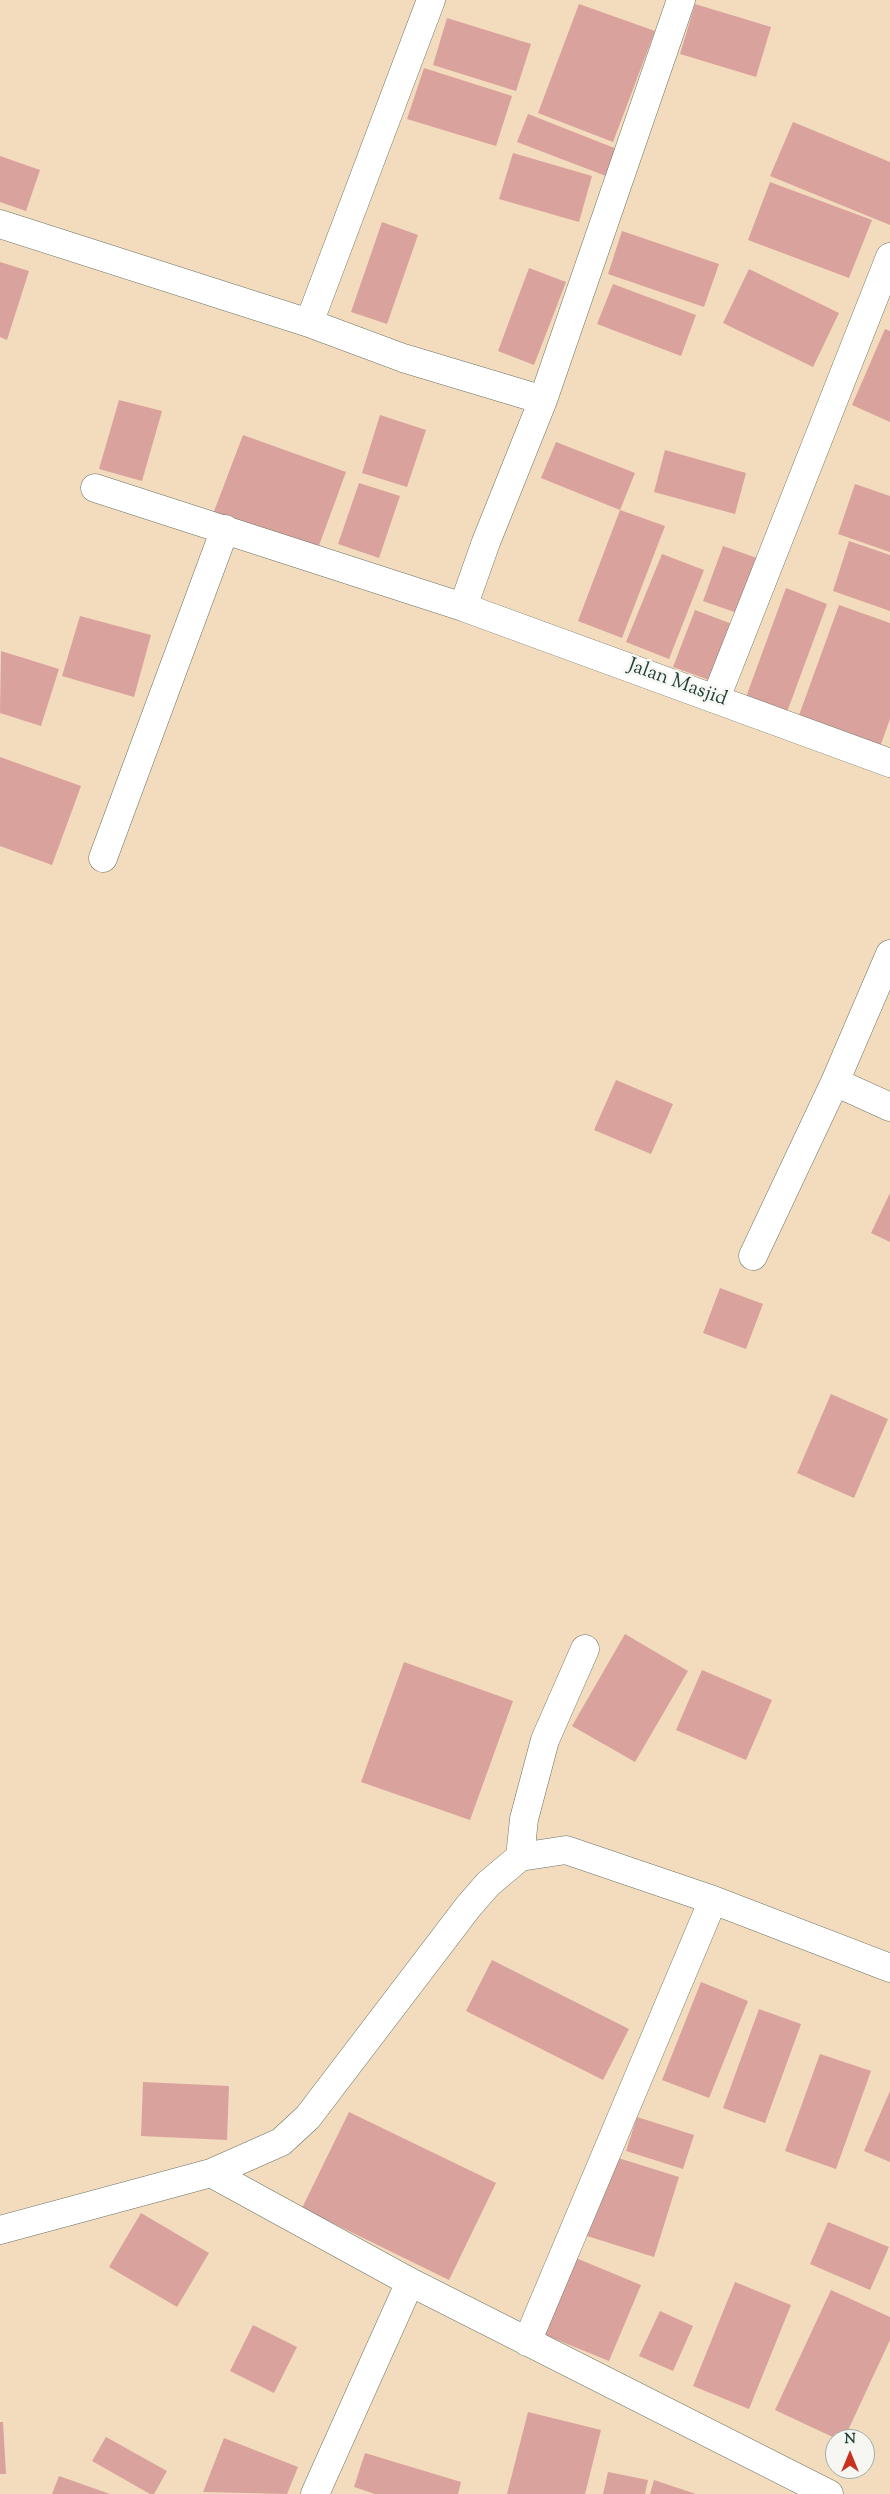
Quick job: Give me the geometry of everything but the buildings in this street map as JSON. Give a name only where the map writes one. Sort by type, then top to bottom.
[{"type":"street","points":[[309,323],[431,0]]},
{"type":"street","points":[[463,607],[486,542],[543,400],[681,0]]},
{"type":"street","points":[[0,224],[309,323],[402,358],[543,400]]},
{"type":"street","points":[[716,698],[890,257]]},
{"type":"street","name":"Jalan Masjid","points":[[95,488],[463,607],[890,763]]},
{"type":"street","points":[[104,858],[225,529]]},
{"type":"street","points":[[753,1256],[835,1082],[890,954]]},
{"type":"street","points":[[835,1082],[890,1107]]},
{"type":"street","points":[[520,1857],[524,1819],[545,1740],[585,1649]]},
{"type":"street","points":[[0,2230],[211,2173],[281,2142],[308,2116],[468,1907],[488,1884],[520,1857],[566,1850],[713,1900],[890,1968]]},
{"type":"street","points":[[527,2342],[713,1900]]},
{"type":"street","points":[[211,2173],[410,2282],[829,2494]]},
{"type":"street","points":[[315,2494],[410,2282]]}]
